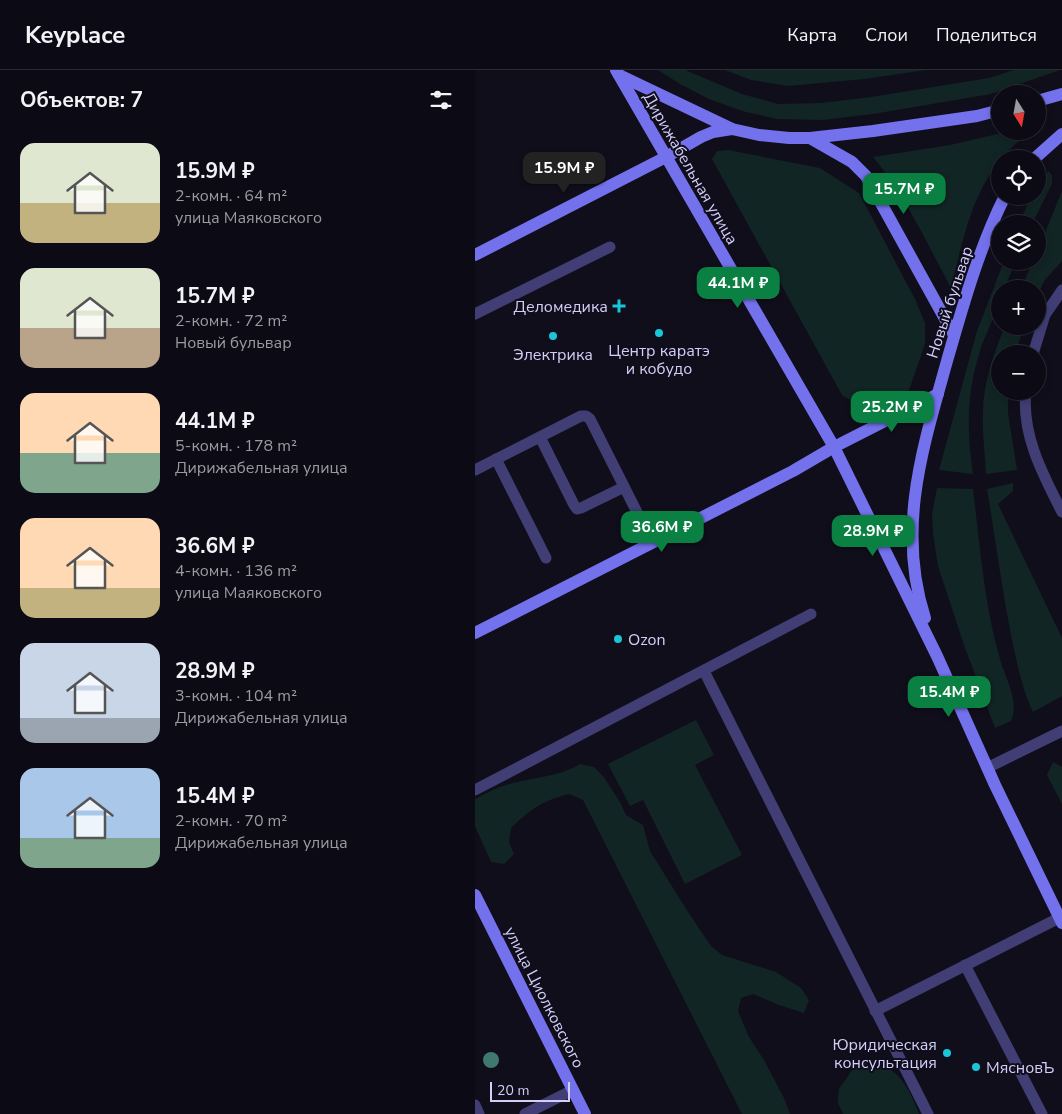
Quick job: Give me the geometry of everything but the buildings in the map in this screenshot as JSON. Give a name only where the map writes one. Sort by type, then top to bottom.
[{"type":"main road","points":[[618,72],[732,129],[759,135],[810,138],[924,124],[991,112]]},
{"type":"main road","name":"Дирижабельная улица","points":[[618,72],[834,447],[937,656],[987,768],[1061,920]]},
{"type":"main road","points":[[1046,98],[1062,94]]},
{"type":"main road","points":[[475,255],[666,157],[701,137],[713,132],[732,129]]},
{"type":"main road","points":[[1044,150],[1062,134]]},
{"type":"main road","points":[[810,138],[852,162],[866,176],[954,335]]},
{"type":"main road","name":"Новый бульвар","points":[[937,656],[923,611],[915,574],[912,538],[913,502],[917,475],[964,300],[1001,205]]},
{"type":"main road","points":[[475,633],[793,471],[834,447],[938,394]]},
{"type":"main road","name":"улица Циолковского","points":[[475,896],[585,1114]]},
{"type":"lane","points":[[475,314],[610,247]]},
{"type":"lane","points":[[1036,345],[1045,315],[1062,290]]},
{"type":"lane","points":[[1025,400],[1033,446],[1043,476],[1062,512]]},
{"type":"lane","points":[[475,470],[581,416],[586,416],[653,542]]},
{"type":"lane","points":[[540,437],[573,505],[577,509],[625,487]]},
{"type":"lane","points":[[496,459],[546,558]]},
{"type":"lane","points":[[475,790],[811,614]]},
{"type":"lane","points":[[704,671],[928,1114]]},
{"type":"lane","points":[[987,768],[1062,732]]},
{"type":"lane","points":[[875,1011],[965,965],[1061,920]]},
{"type":"lane","points":[[965,965],[1042,1114]]},
{"type":"lane","points":[[525,1114],[573,1090]]},
{"type":"lane","points":[[475,1105],[479,1114]]},
{"type":"green space","points":[[658,70],[685,70],[742,94],[778,104],[821,103],[871,97],[989,78],[1014,70],[1060,70],[1017,85],[991,85],[991,94],[873,114],[822,120],[777,119],[742,111],[709,99]]},
{"type":"green space","points":[[725,70],[926,70],[864,79],[788,86],[751,80]]},
{"type":"green space","points":[[991,135],[991,140],[1020,140],[1009,150],[991,150],[991,173],[976,201],[969,221],[951,288],[906,204],[873,157],[950,145]]},
{"type":"green space","points":[[728,150],[820,168],[859,193],[916,301],[925,323],[925,344],[909,390],[897,400],[878,407],[859,405],[842,395],[712,159],[717,151]]},
{"type":"green space","points":[[1049,171],[1052,176],[1052,184],[1046,196],[1046,175]]},
{"type":"green space","points":[[1062,191],[1062,261],[1045,280],[1025,280],[1029,270],[1046,270],[1046,230]]},
{"type":"green space","points":[[1027,205],[1042,205],[1036,215],[1023,215]]},
{"type":"green space","points":[[1001,270],[1012,270],[1008,280],[997,280]]},
{"type":"green space","points":[[991,295],[991,323],[975,367],[970,398],[969,427],[973,474],[939,470],[977,331]]},
{"type":"green space","points":[[1002,335],[1021,335],[1018,345],[998,345]]},
{"type":"green space","points":[[991,364],[991,400],[1008,400],[1008,413],[1017,470],[986,474],[983,401]]},
{"type":"green space","points":[[1013,483],[1013,491],[998,504],[1062,638],[1062,696],[1033,712],[1022,682],[1010,630],[987,489]]},
{"type":"green space","points":[[937,488],[973,489],[990,617],[1014,706],[1011,721],[995,728],[964,645],[938,566],[932,514]]},
{"type":"green space","points":[[696,720],[714,755],[695,765],[742,855],[685,884],[643,800],[630,806],[608,764]]},
{"type":"green space","points":[[1053,762],[1062,767],[1062,804],[1047,775]]},
{"type":"green space","points":[[580,764],[594,767],[603,776],[626,815],[643,825],[650,851],[711,946],[722,955],[776,972],[801,988],[809,1000],[804,1013],[753,994],[741,998],[738,1011],[749,1037],[764,1060],[784,1098],[790,1114],[742,1114],[583,800],[569,794],[544,803],[531,811],[511,828],[509,842],[514,854],[504,864],[491,862],[475,826],[475,799],[500,787],[561,773]]},
{"type":"green space","points":[[870,1059],[889,1068],[902,1080],[919,1114],[843,1114],[838,1103],[839,1089],[857,1063]]},
{"type":"place","name":"Деломедика","points":[[619,306]]},
{"type":"place","name":"Центр каратэ и кобудо","points":[[659,333]]},
{"type":"place","name":"Электрика","points":[[553,336]]},
{"type":"place","name":"Ozon","points":[[618,639]]},
{"type":"place","name":"Юридическая консультация","points":[[947,1053]]},
{"type":"place","name":"МясновЪ","points":[[976,1067]]}]
